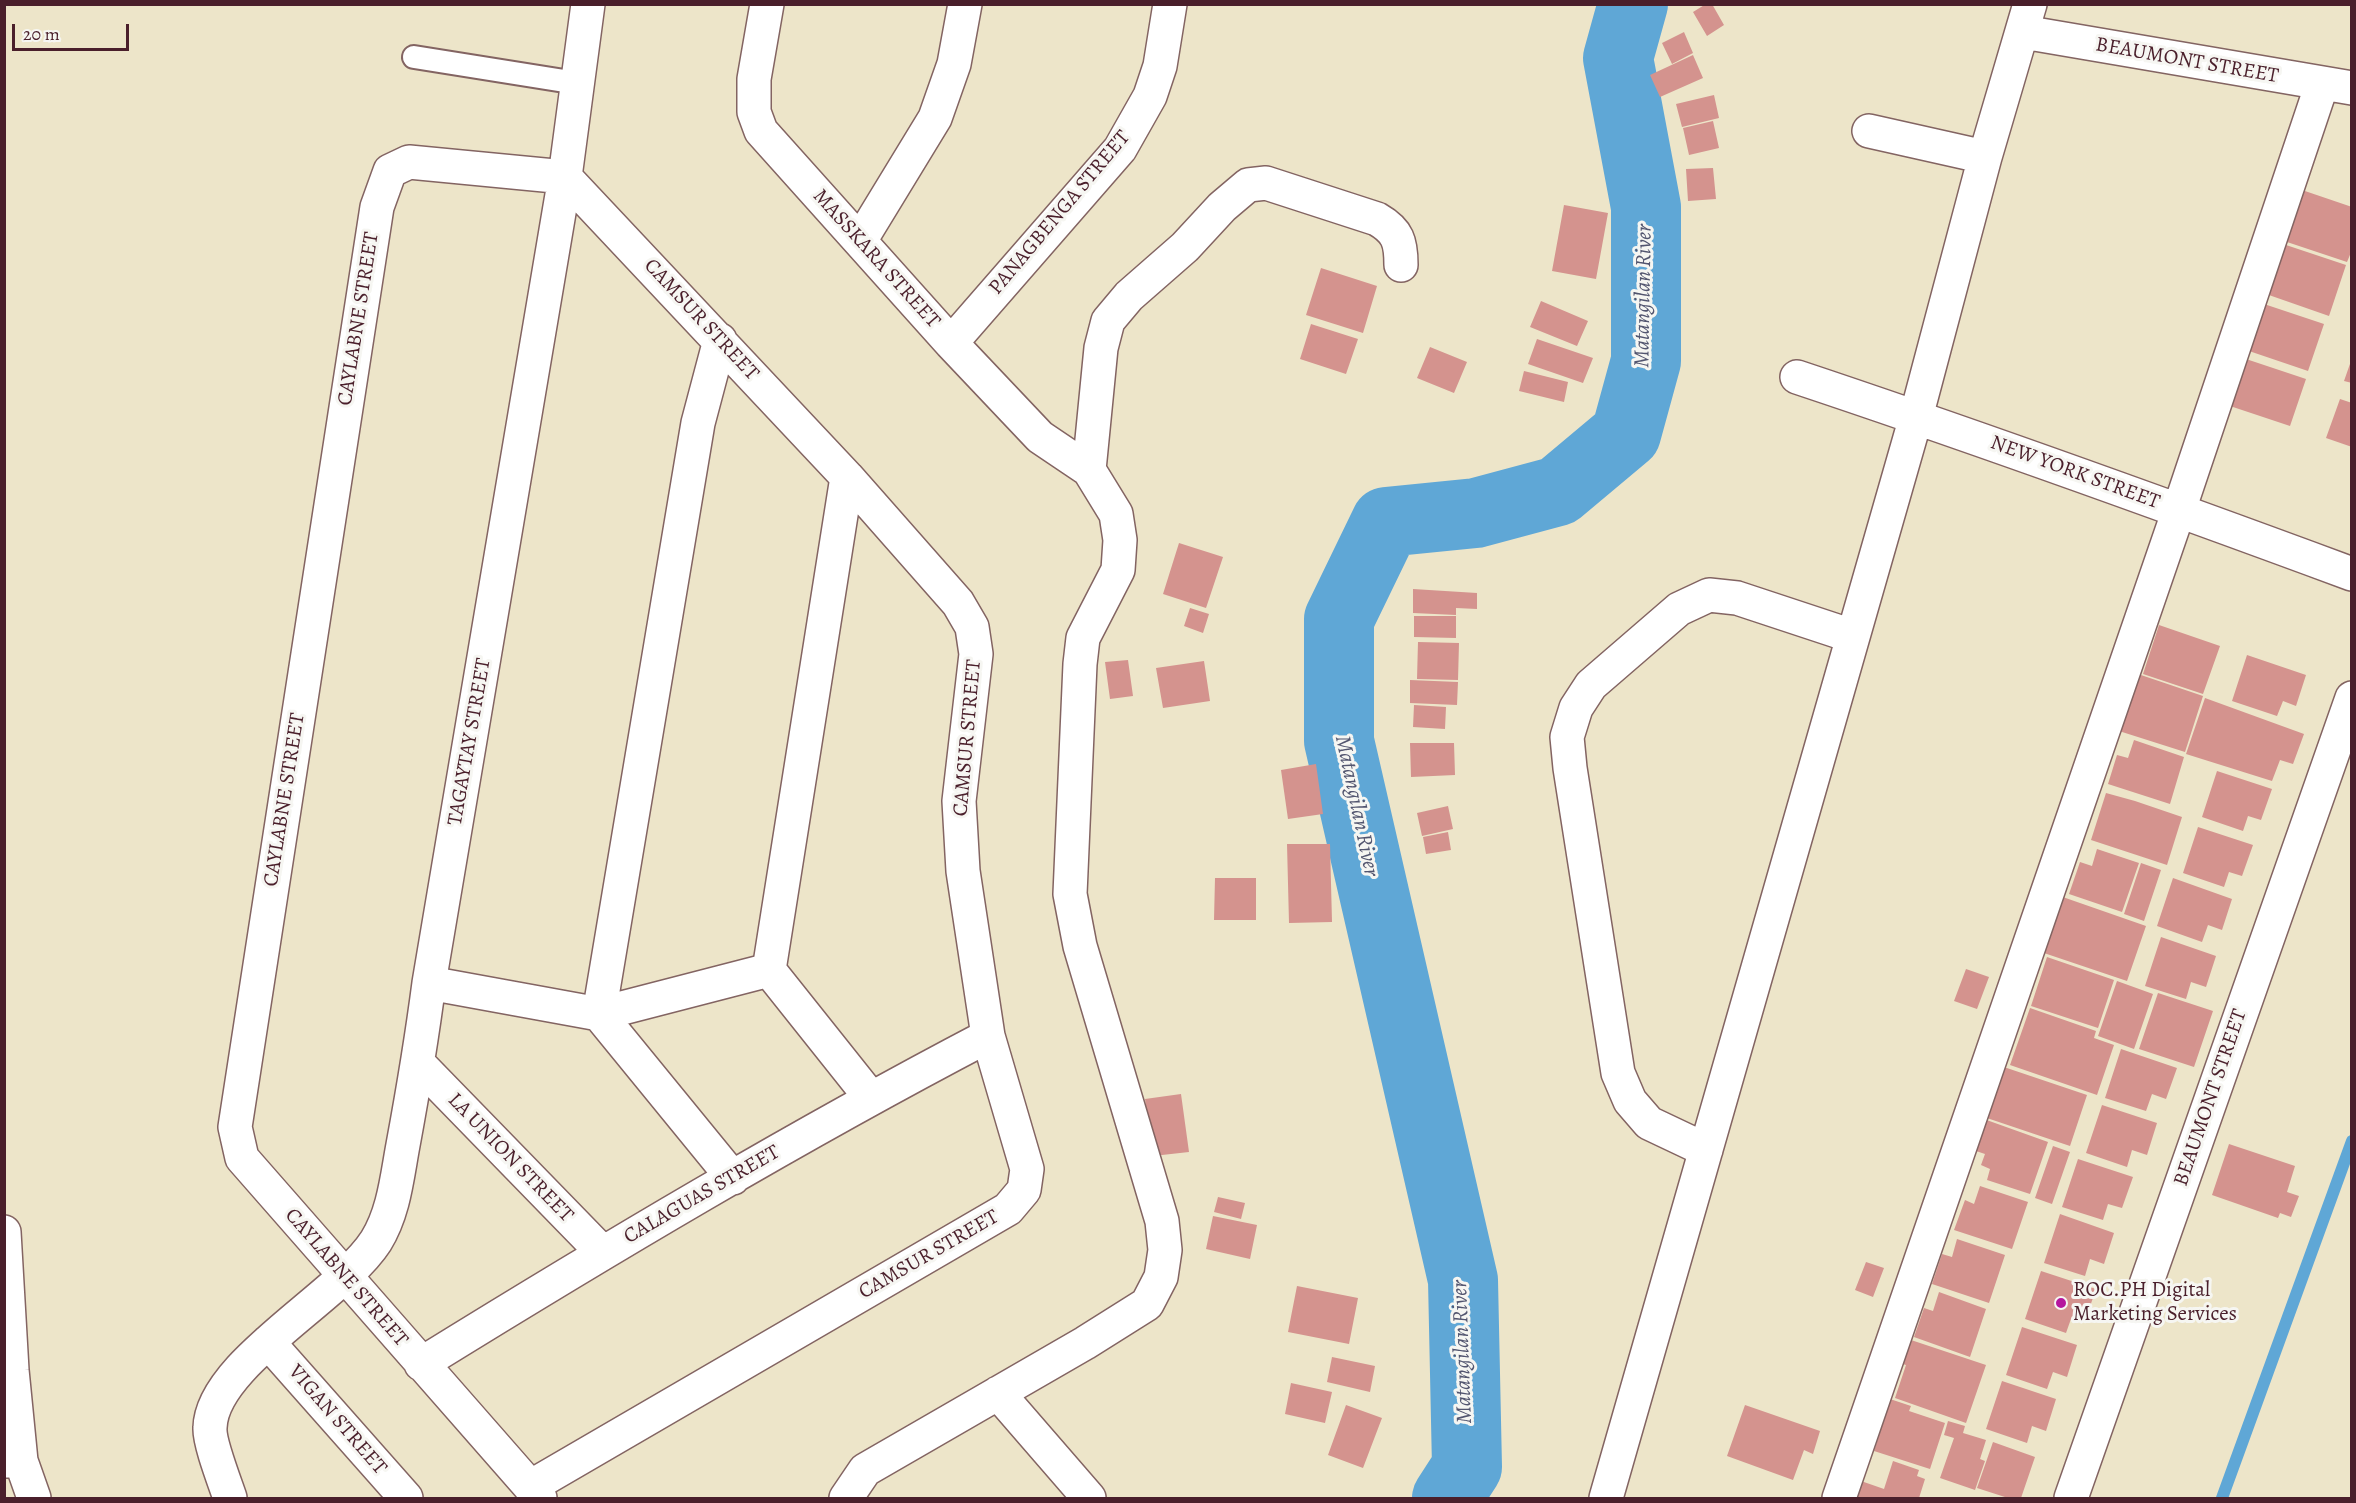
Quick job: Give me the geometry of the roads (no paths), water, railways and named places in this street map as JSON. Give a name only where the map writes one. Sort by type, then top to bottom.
[{"type":"street","points":[[565,177],[588,4]]},
{"type":"street","name":"MASSKARA STREET","points":[[766,4],[754,79],[754,112],[761,130],[951,343],[1040,437],[1089,470]]},
{"type":"street","points":[[860,241],[934,118],[954,64],[964,4]]},
{"type":"street","name":"PANAGBENGA STREET","points":[[951,343],[1120,149],[1150,96],[1160,66],[1170,4]]},
{"type":"street","points":[[1606,1498],[1916,417],[1985,158],[2026,18]]},
{"type":"street","name":"BEAUMONT STREET","points":[[2026,18],[2337,86]]},
{"type":"street","points":[[1839,1498],[2179,510],[2337,86]]},
{"type":"street","points":[[1869,131],[1985,158]]},
{"type":"street","name":"CAYLABNE STREET","points":[[535,1492],[421,1364],[339,1283],[242,1158],[235,1127],[377,207],[390,171],[409,162],[565,177]]},
{"type":"street","name":"CAMSUR STREET","points":[[535,1492],[1008,1209],[1024,1190],[1027,1169],[988,1036],[963,871],[959,801],[976,654],[972,627],[958,603],[847,477],[565,177]]},
{"type":"street","name":"TAGAYTAY STREET","points":[[230,1498],[209,1430],[212,1410],[222,1390],[275,1336],[339,1283],[376,1241],[391,1207],[418,1063],[429,983],[565,177]]},
{"type":"street","points":[[846,1498],[865,1470],[1085,1343],[1147,1304],[1161,1277],[1165,1250],[1162,1221],[1080,946],[1070,894],[1083,638],[1118,570],[1120,540],[1116,514],[1089,470],[1101,348],[1108,321],[1129,296],[1185,248],[1222,207],[1248,185],[1266,183],[1377,219],[1390,227],[1401,246],[1401,265]]},
{"type":"street","points":[[720,340],[698,423],[599,1014],[733,1178]]},
{"type":"street","name":"NEW YORK STREET","points":[[1797,377],[2179,510],[2352,574]]},
{"type":"street","points":[[847,477],[769,970],[871,1098]]},
{"type":"street","points":[[1706,1150],[1649,1123],[1630,1101],[1618,1073],[1570,768],[1568,737],[1576,708],[1591,685],[1679,609],[1709,595],[1737,598],[1852,636]]},
{"type":"street","name":"BEAUMONT STREET","points":[[2071,1498],[2352,698]]},
{"type":"street","points":[[429,983],[599,1014],[769,970]]},
{"type":"street","name":"CALAGUAS STREET","points":[[421,1364],[602,1252],[871,1098],[988,1036]]},
{"type":"street","name":"LA UNION STREET","points":[[418,1063],[602,1252]]},
{"type":"street","points":[[4,1232],[12,1370],[13,1461],[34,1498]]},
{"type":"street","name":"VIGAN STREET","points":[[275,1336],[406,1498]]},
{"type":"street","points":[[998,1393],[1089,1498]]},
{"type":"lane","points":[[414,57],[578,83]]},
{"type":"waterway","name":"Matangilan River","points":[[1447,1498],[1467,1467],[1463,1280],[1339,741],[1339,619],[1386,522],[1476,513],[1558,491],[1626,434],[1646,361],[1646,207],[1618,58],[1633,4]]},
{"type":"waterway","points":[[2222,1498],[2352,1141]]},
{"type":"place","name":"ROC.PH Digital Marketing Services","points":[[2061,1303]]}]
